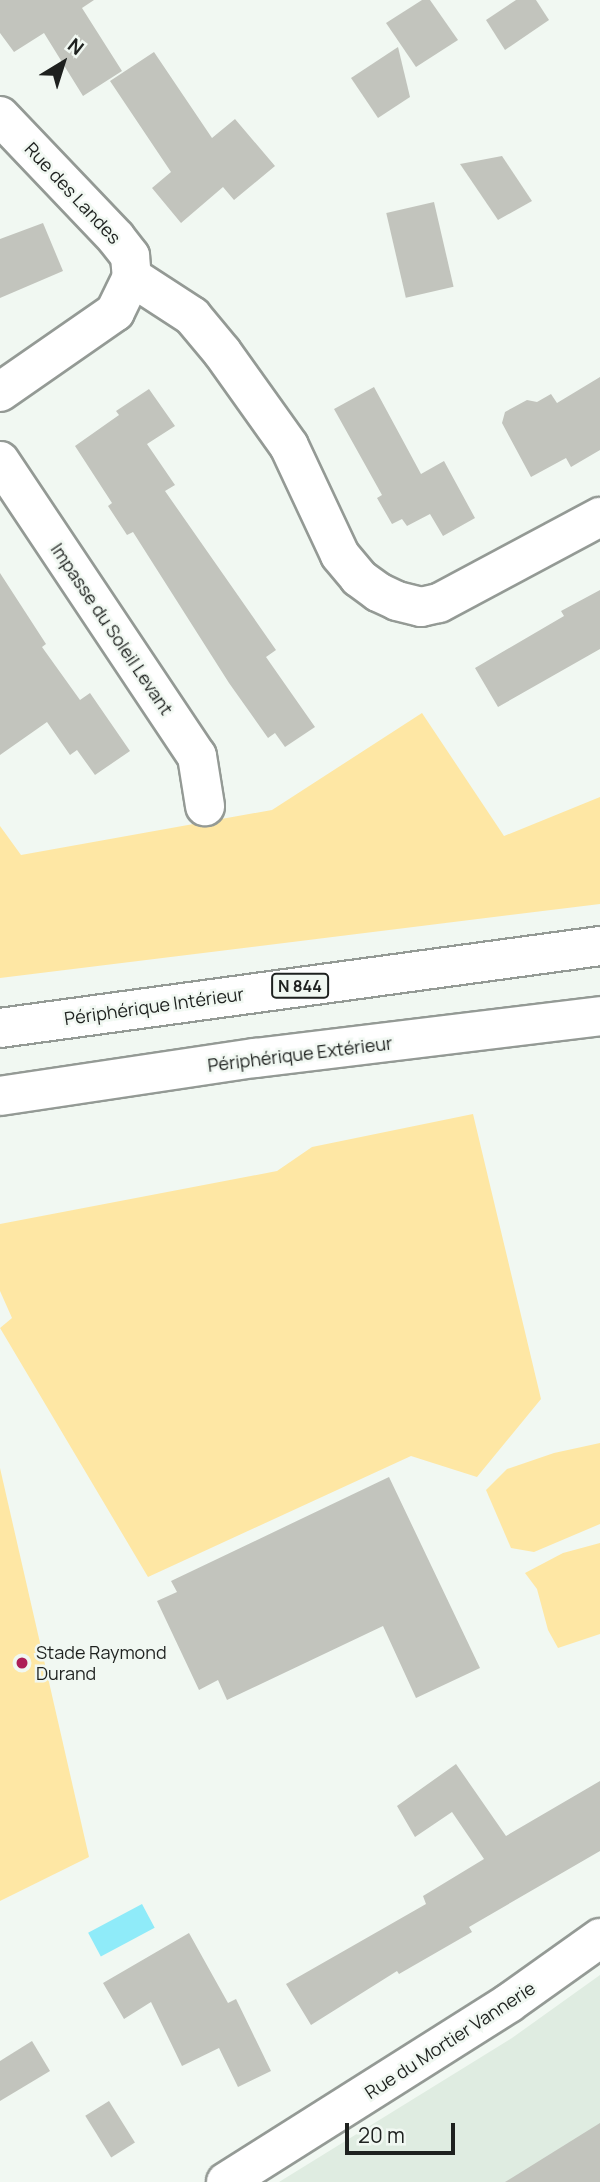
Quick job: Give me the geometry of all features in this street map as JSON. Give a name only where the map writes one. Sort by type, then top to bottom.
[{"type":"main road","name":"Rue des Landes","points":[[0,116],[131,256],[132,277]]},
{"type":"main road","points":[[0,392],[108,318],[127,292],[132,277],[192,316],[222,352],[289,446],[340,555],[359,578],[378,592],[397,601],[421,607],[439,603],[600,517]]},
{"type":"main road","name":"Impasse du Soleil Levant","points":[[0,461],[197,756],[205,806]]},
{"type":"main road","name":"Périphérique Intérieur","points":[[0,1028],[600,946]]},
{"type":"main road","name":"Périphérique Extérieur","points":[[0,1096],[255,1058],[600,1016]]},
{"type":"main road","name":"Rue du Mortier Vannerie","points":[[226,2182],[509,2003],[600,1938]]},
{"type":"shaded area","points":[[422,713],[504,836],[600,797],[600,904],[0,978],[0,826],[21,855],[272,810]]},
{"type":"shaded area","points":[[473,1114],[541,1399],[477,1477],[411,1456],[148,1577],[0,1328],[12,1318],[0,1291],[0,1224],[277,1171],[312,1147]]},
{"type":"shaded area","points":[[600,1443],[600,1524],[534,1552],[511,1548],[486,1490],[507,1469],[554,1453]]},
{"type":"shaded area","name":"Stade Raymond Durand","points":[[0,1468],[89,1857],[0,1901]]},
{"type":"shaded area","points":[[600,1543],[600,1634],[558,1648],[548,1630],[537,1589],[525,1573],[563,1553]]},
{"type":"shaded area","points":[[600,1975],[600,2182],[279,2182],[512,2038]]},
{"type":"water","points":[[142,1904],[155,1928],[101,1956],[88,1933]]},
{"type":"building","points":[[0,0],[94,0],[82,8],[122,71],[83,96],[44,33],[14,52],[0,33]]},
{"type":"building","points":[[422,0],[430,0],[458,40],[416,67],[386,23]]},
{"type":"building","points":[[516,0],[536,0],[549,20],[505,50],[486,20]]},
{"type":"building","points":[[398,47],[410,97],[378,118],[351,78]]},
{"type":"building","points":[[154,52],[212,138],[235,119],[275,166],[234,200],[223,187],[181,223],[152,188],[171,172],[110,81]]},
{"type":"building","points":[[502,156],[532,201],[498,220],[460,164]]},
{"type":"building","points":[[434,202],[454,287],[406,298],[386,213]]},
{"type":"building","points":[[43,223],[63,271],[0,298],[0,239]]},
{"type":"building","points":[[600,377],[600,450],[571,467],[566,458],[531,477],[502,423],[505,412],[527,400],[537,402],[551,394],[557,403]]},
{"type":"building","points":[[374,387],[421,474],[444,461],[475,518],[443,536],[430,514],[407,526],[402,519],[392,524],[377,498],[382,495],[334,409]]},
{"type":"building","points":[[149,389],[175,426],[147,444],[175,485],[165,491],[276,650],[266,657],[315,727],[285,747],[275,733],[268,738],[229,683],[133,532],[127,535],[108,506],[112,503],[75,446],[119,415],[116,411]]},
{"type":"building","points":[[0,573],[46,644],[42,647],[80,700],[90,693],[130,751],[95,775],[77,750],[70,755],[47,722],[0,755]]},
{"type":"building","points":[[600,590],[600,649],[498,707],[475,668],[564,616],[561,611]]},
{"type":"building","points":[[389,1477],[480,1668],[416,1698],[383,1626],[227,1700],[218,1680],[199,1690],[157,1601],[177,1592],[171,1581]]},
{"type":"building","points":[[456,1764],[506,1836],[600,1781],[600,1851],[469,1927],[472,1932],[399,1974],[397,1971],[311,2025],[286,1984],[426,1904],[423,1896],[484,1859],[452,1812],[415,1837],[397,1806]]},
{"type":"building","points":[[189,1933],[228,2003],[236,1999],[271,2071],[238,2087],[219,2048],[182,2066],[151,2002],[124,2019],[103,1983]]},
{"type":"building","points":[[32,2041],[50,2071],[0,2101],[0,2061]]},
{"type":"building","points":[[109,2101],[135,2143],[111,2157],[85,2116]]},
{"type":"building","points":[[600,2123],[600,2182],[505,2182]]},
{"type":"place","name":"Stade Raymond Durand","points":[[22,1663]]}]
